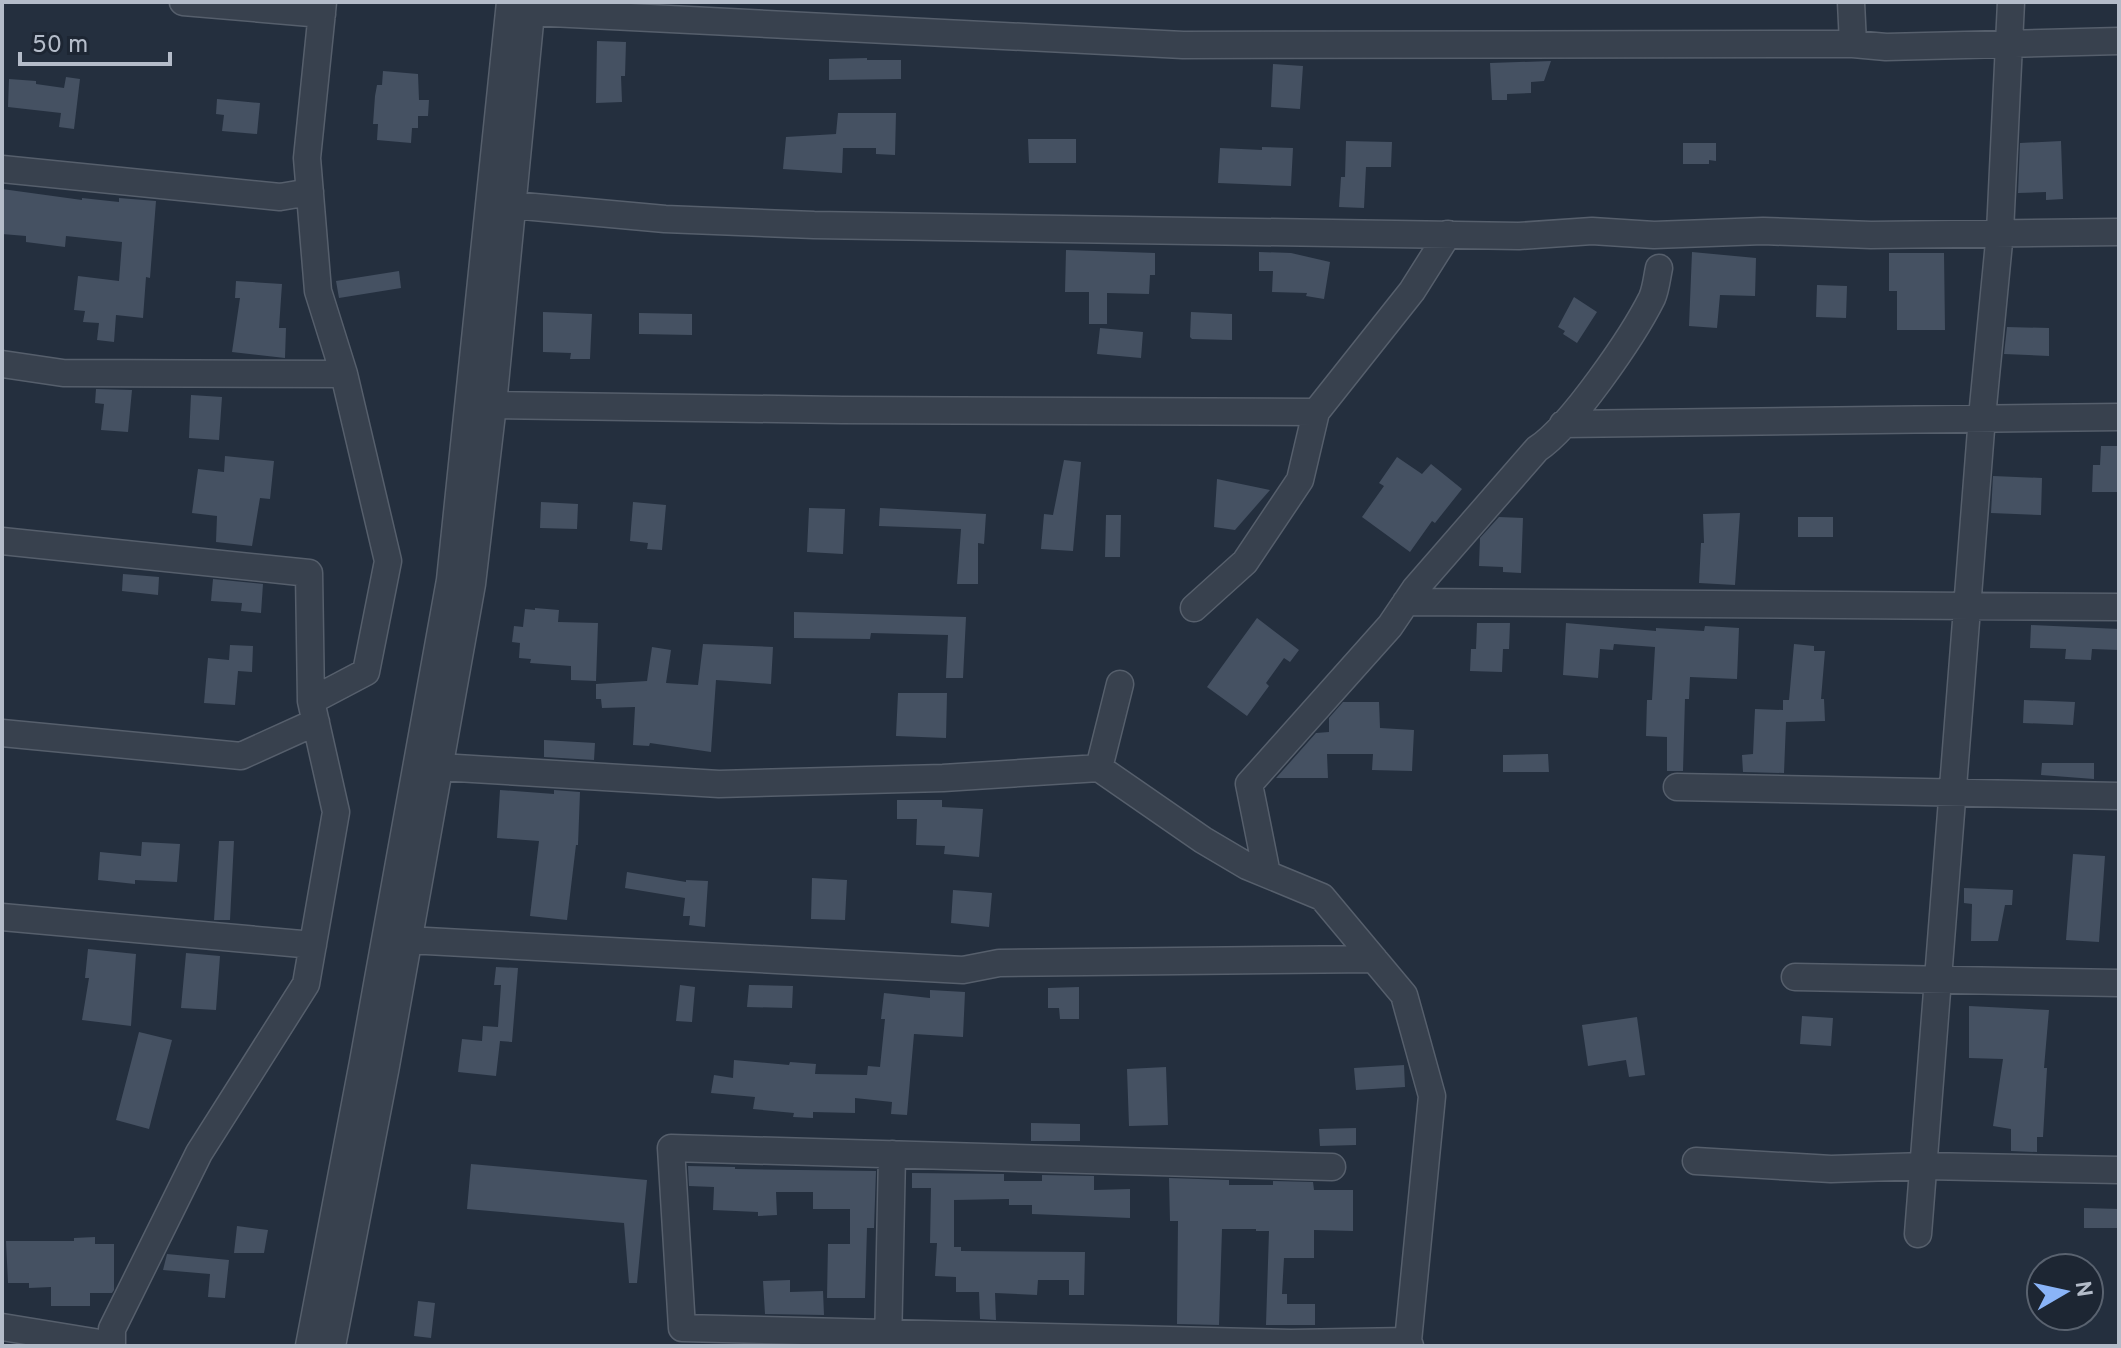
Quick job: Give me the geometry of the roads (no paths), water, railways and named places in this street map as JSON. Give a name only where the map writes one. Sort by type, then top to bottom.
[{"type":"street","points":[[2,733],[241,756],[314,711],[366,672],[388,561],[344,374],[318,291],[307,158],[322,8],[183,2]]},
{"type":"street","points":[[1851,2],[1853,44]]},
{"type":"street","points":[[1918,1234],[1982,417],[2000,232],[2011,2]]},
{"type":"street","points":[[524,5],[1183,45],[1853,44],[1886,47],[2119,41]]},
{"type":"street","points":[[332,1346],[472,584],[512,205],[524,5]]},
{"type":"street","points":[[309,1346],[450,580],[524,5]]},
{"type":"street","points":[[2,169],[280,197],[310,192]]},
{"type":"street","points":[[512,205],[665,219],[814,225],[1519,236],[1592,231],[1654,235],[1763,231],[1871,235],[2119,232]]},
{"type":"street","points":[[1194,608],[1245,562],[1300,480],[1316,412],[1412,291],[1448,234]]},
{"type":"street","points":[[1267,874],[1249,784],[1390,626],[1406,602],[1537,449],[1551,440],[1608,367],[1653,295],[1659,268]]},
{"type":"street","points":[[2,364],[63,373],[344,374]]},
{"type":"street","points":[[493,405],[1316,412]]},
{"type":"street","points":[[1563,424],[2119,417]]},
{"type":"street","points":[[2,541],[309,573],[314,711],[336,812],[306,984],[199,1153],[112,1329],[112,1346],[2,1327]]},
{"type":"street","points":[[1406,602],[2119,607]]},
{"type":"street","points":[[1099,768],[1120,684]]},
{"type":"street","points":[[440,767],[719,784],[943,778],[1099,768],[1203,840],[1247,866],[1322,897],[1404,995],[1432,1096],[1409,1343],[888,1339],[682,1328],[671,1148],[1332,1167]]},
{"type":"street","points":[[1677,787],[2119,796]]},
{"type":"street","points":[[2,917],[313,945]]},
{"type":"street","points":[[408,940],[963,970],[999,963],[1374,959]]},
{"type":"street","points":[[1795,977],[2119,983]]},
{"type":"street","points":[[888,1339],[892,1154]]},
{"type":"street","points":[[1696,1161],[1831,1169],[1925,1166],[2119,1170]]}]
